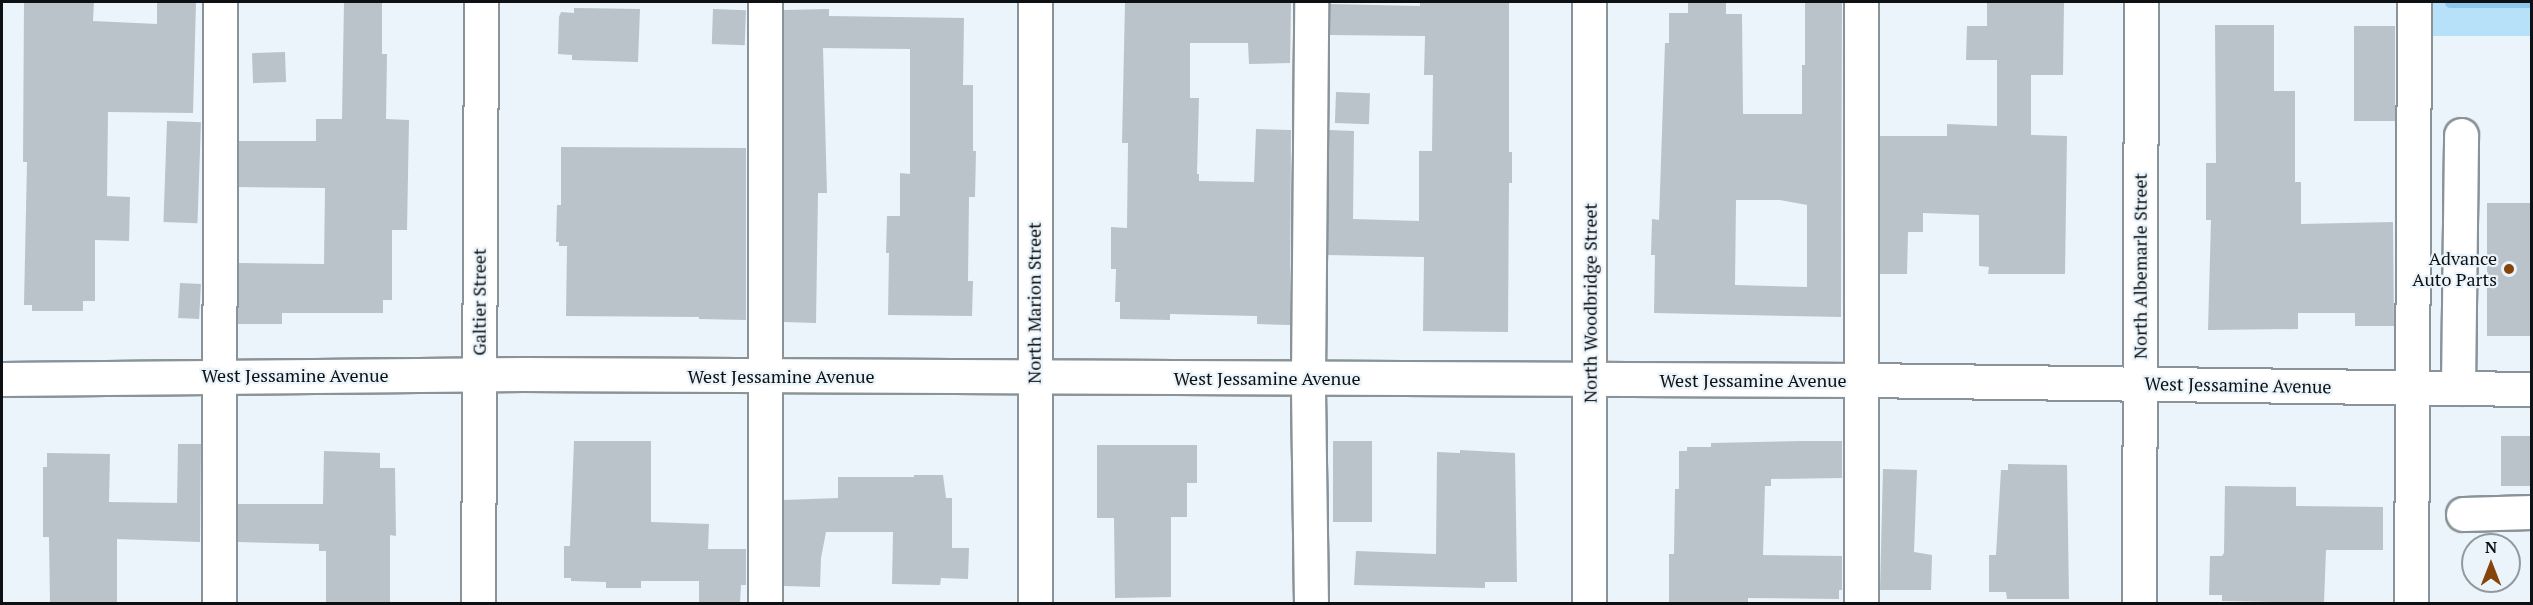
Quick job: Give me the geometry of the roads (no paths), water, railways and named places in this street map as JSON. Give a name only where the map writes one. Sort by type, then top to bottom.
[{"type":"street","points":[[219,603],[217,375],[220,2]]},
{"type":"street","name":"Galtier Street","points":[[478,603],[481,2]]},
{"type":"street","points":[[765,2],[765,603]]},
{"type":"street","name":"North Marion Street","points":[[1035,2],[1035,603]]},
{"type":"street","points":[[1311,2],[1308,378],[1311,603]]},
{"type":"street","name":"North Woodbridge Street","points":[[1589,2],[1589,603]]},
{"type":"street","points":[[1861,2],[1861,603]]},
{"type":"street","name":"North Albemarle Street","points":[[2139,603],[2141,2]]},
{"type":"street","points":[[2411,603],[2414,2]]},
{"type":"street","points":[[2458,388],[2461,135]]},
{"type":"street","name":"West Jessamine Avenue","points":[[2,379],[478,374],[1034,376],[1861,380],[2532,389]]},
{"type":"street","points":[[2463,514],[2532,512]]},
{"type":"waterway","points":[[2450,3],[2532,3]]},
{"type":"place","name":"Advance Auto Parts","points":[[2509,269]]}]
